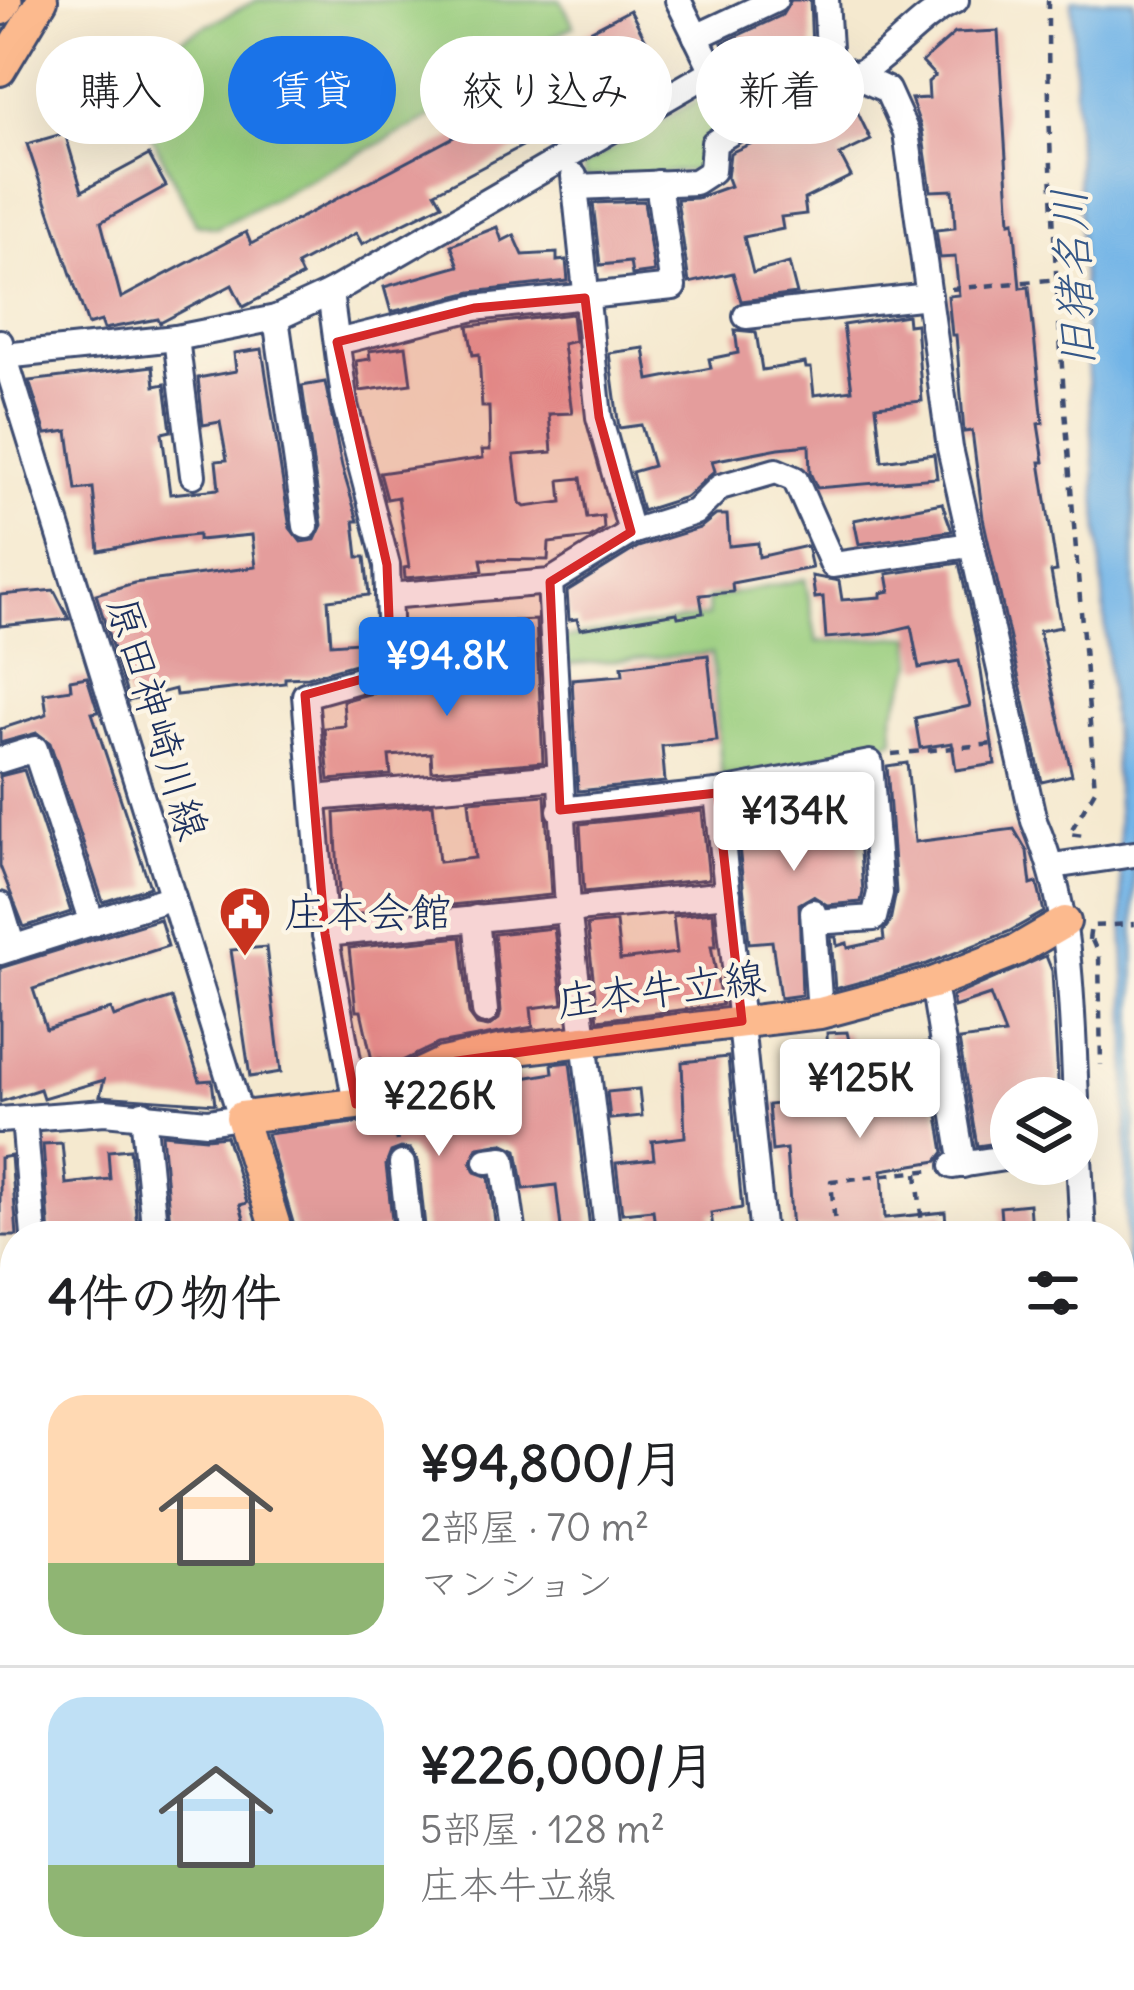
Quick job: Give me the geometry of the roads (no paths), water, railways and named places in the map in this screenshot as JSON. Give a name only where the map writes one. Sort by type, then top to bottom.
[{"type":"main road","points":[[0,70],[42,0]]},
{"type":"main road","name":"庄本牛立線","points":[[241,1117],[356,1104],[443,1064],[581,1041],[820,1012],[933,983],[1017,950],[1065,922]]},
{"type":"main road","points":[[241,1117],[273,1221]]},
{"type":"street","points":[[678,0],[696,37]]},
{"type":"street","points":[[698,36],[776,0]]},
{"type":"street","points":[[826,0],[828,36]]},
{"type":"street","points":[[864,70],[929,13],[956,0]]},
{"type":"street","points":[[864,77],[887,90],[906,132],[950,448],[970,545],[1034,821],[1065,864],[1075,1077]]},
{"type":"street","points":[[2,349],[176,338],[276,318],[330,292],[696,81]]},
{"type":"street","points":[[577,187],[695,182],[712,171],[714,144]]},
{"type":"street","points":[[569,157],[577,187],[599,417],[631,532]]},
{"type":"street","points":[[337,342],[474,308],[674,287],[658,183]]},
{"type":"street","points":[[330,292],[345,404],[387,565],[391,671]]},
{"type":"street","points":[[746,316],[928,293]]},
{"type":"street","points":[[276,318],[306,526]]},
{"type":"street","points":[[176,338],[193,475]]},
{"type":"street","name":"原田神崎川線","points":[[2,349],[241,1117]]},
{"type":"street","points":[[388,596],[550,582],[631,532],[695,512],[720,487],[776,471],[795,479],[833,565],[970,545]]},
{"type":"street","points":[[550,582],[568,909],[606,1221]]},
{"type":"street","points":[[356,1104],[325,934],[305,695],[391,671],[493,664]]},
{"type":"street","points":[[0,760],[35,749],[92,923]]},
{"type":"street","points":[[560,810],[717,793],[870,763],[880,893],[874,918],[814,917],[820,1012]]},
{"type":"street","points":[[314,798],[558,777]]},
{"type":"street","points":[[717,793],[762,1221]]},
{"type":"street","points":[[1065,864],[1134,854]]},
{"type":"street","points":[[325,934],[728,894]]},
{"type":"street","points":[[0,905],[7,950],[173,897]]},
{"type":"street","points":[[476,919],[485,1011]]},
{"type":"street","points":[[933,983],[958,1166],[990,1161]]},
{"type":"street","points":[[31,1221],[12,1119],[105,1112],[207,1122],[241,1117]]},
{"type":"street","points":[[143,1113],[154,1221]]},
{"type":"street","points":[[487,1161],[502,1160],[512,1221]]},
{"type":"street","points":[[402,1164],[408,1221]]},
{"type":"street","points":[[1080,1185],[1082,1221]]},
{"type":"water","points":[[1072,0],[1134,0],[1134,1221],[1126,1221],[1127,1026],[1084,302]]},
{"type":"place","name":"庄本会館","points":[[245,958]]},
{"type":"water label","name":"旧猪名川","points":[[1073,278]]}]
